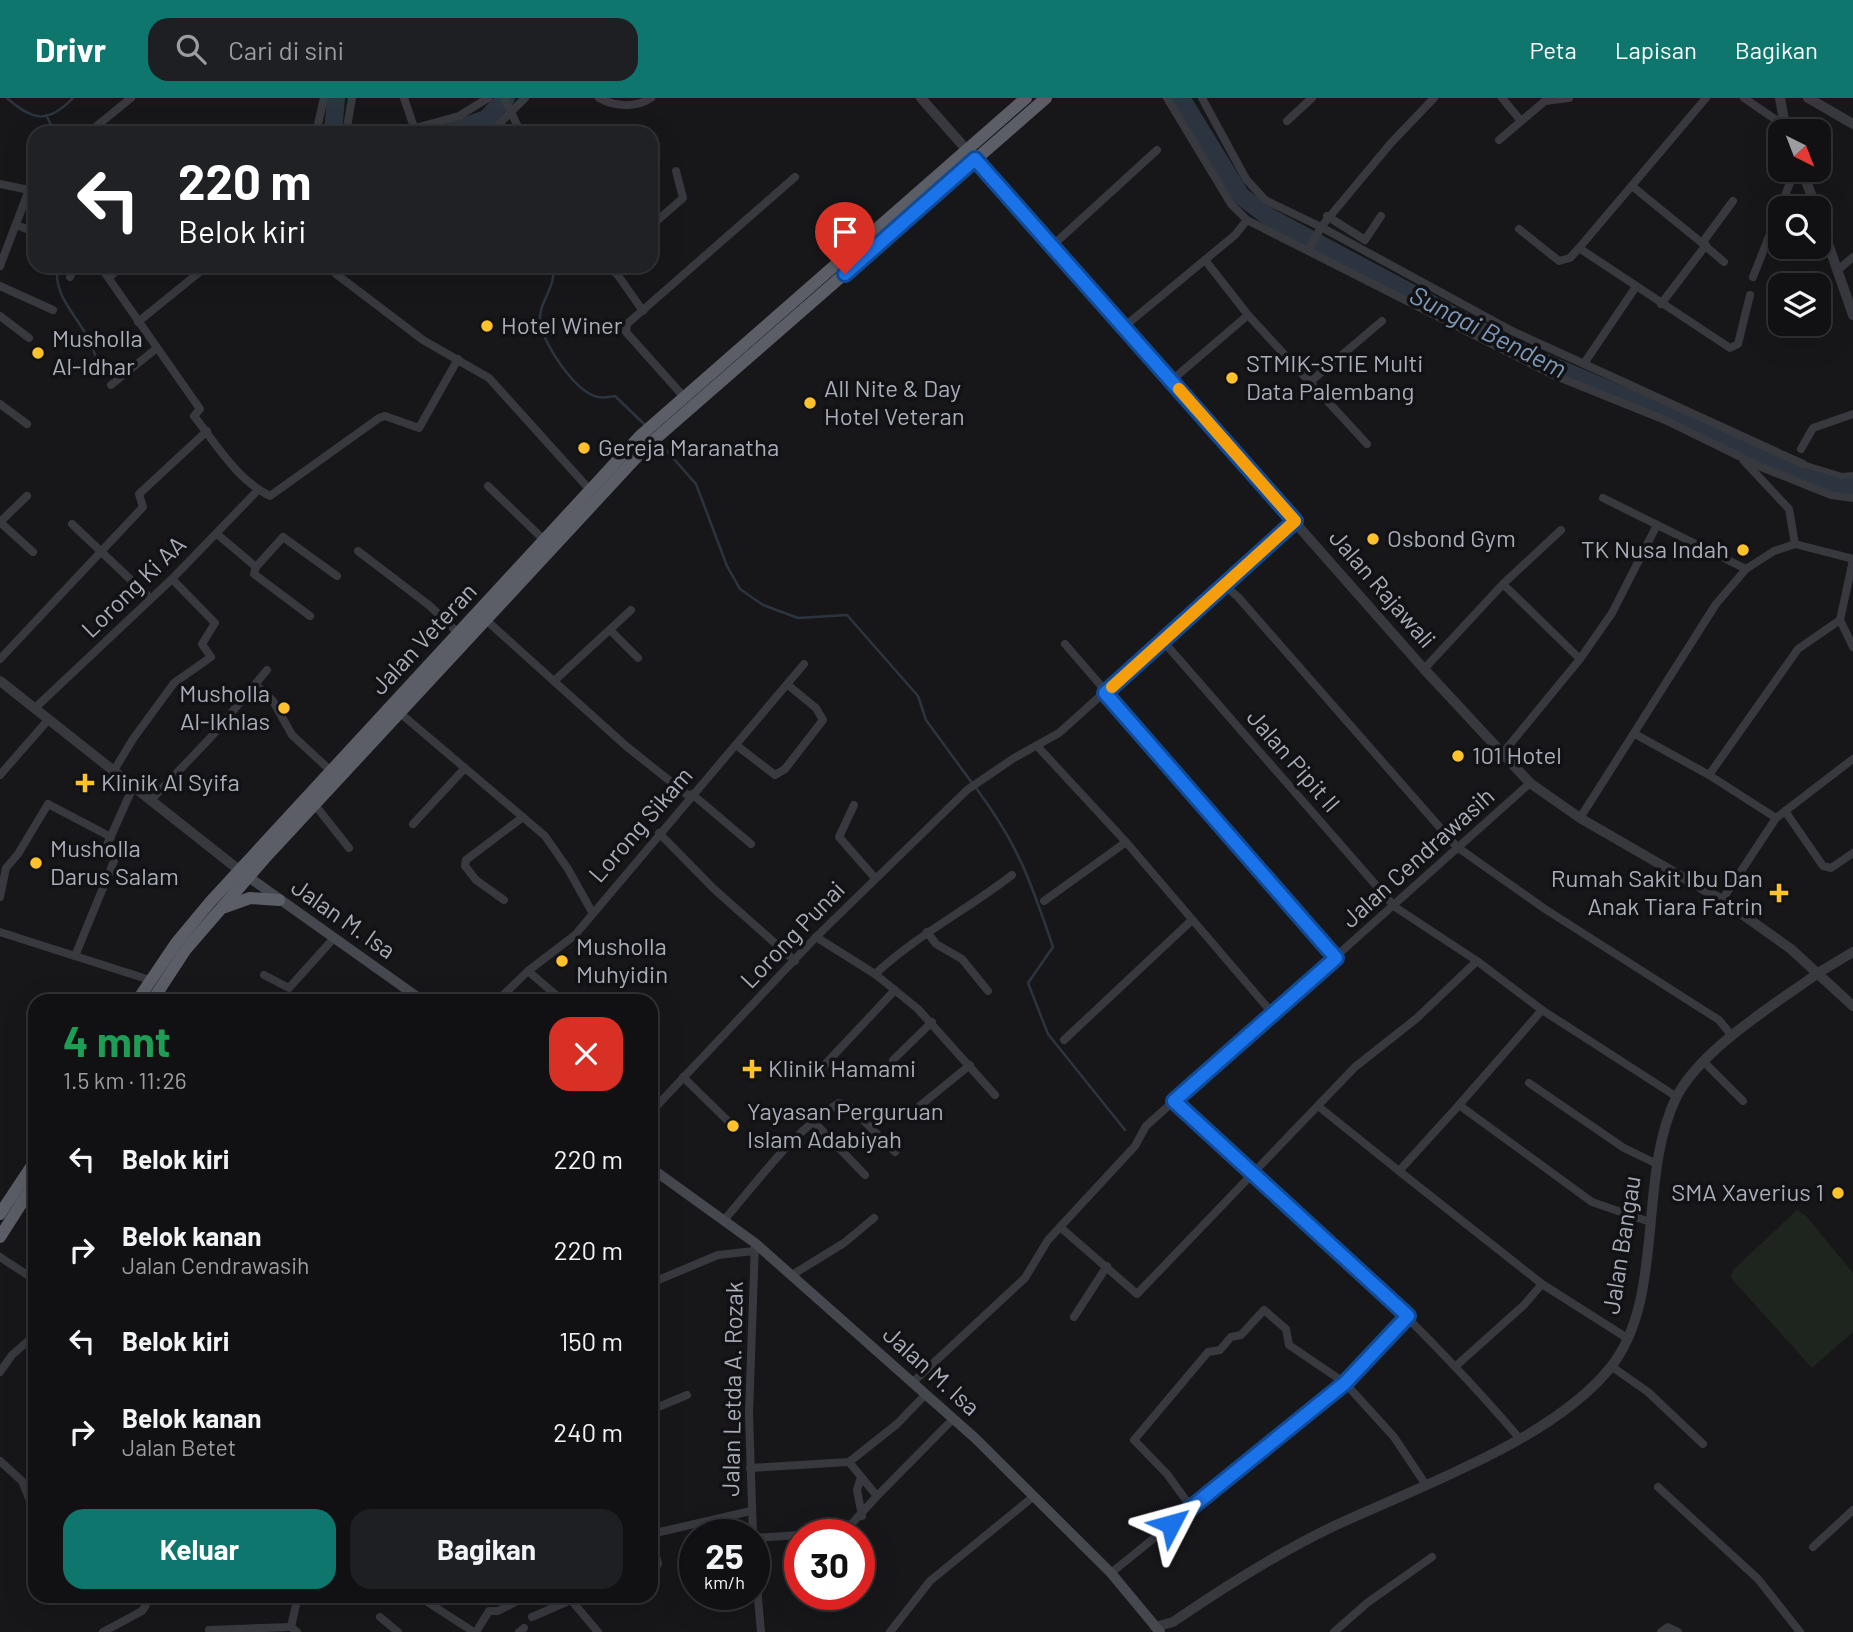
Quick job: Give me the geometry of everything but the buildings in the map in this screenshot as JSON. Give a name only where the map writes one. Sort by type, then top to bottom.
[{"type":"highway","points":[[972,156],[1026,98]]},
{"type":"highway","points":[[643,442],[670,427],[688,402],[972,156],[1046,98]]},
{"type":"highway","points":[[643,442],[661,416],[688,402]]},
{"type":"highway","name":"Jalan Veteran","points":[[243,873],[331,771],[590,490],[643,442]]},
{"type":"highway","name":"Jalan Veteran","points":[[243,873],[314,805],[400,713],[643,442]]},
{"type":"highway","points":[[156,994],[181,946],[220,909],[243,873]]},
{"type":"highway","points":[[141,994],[150,980],[243,873]]},
{"type":"highway","points":[[220,909],[250,898],[279,900]]},
{"type":"highway","points":[[0,1213],[28,1171]]},
{"type":"highway","points":[[0,1237],[28,1193]]},
{"type":"main road","name":"Jalan M. Isa","points":[[243,873],[412,994]]},
{"type":"main road","name":"Jalan M. Isa","points":[[658,1173],[724,1220],[792,1275],[912,1383],[1034,1496],[1111,1573],[1157,1629]]},
{"type":"street","points":[[97,126],[131,98]]},
{"type":"street","points":[[318,126],[324,98]]},
{"type":"street","points":[[347,126],[352,98]]},
{"type":"street","points":[[404,98],[414,126]]},
{"type":"street","points":[[428,126],[459,116],[488,98]]},
{"type":"street","points":[[504,98],[518,126]]},
{"type":"street","points":[[497,126],[525,98]]},
{"type":"street","points":[[599,98],[611,104],[628,105],[651,98]]},
{"type":"street","name":"Jalan Rajawali","points":[[921,98],[1054,245],[1424,669],[1530,783],[1580,818],[1722,900],[1775,939],[1853,1006]]},
{"type":"street","points":[[1167,98],[1231,205],[1247,220],[1310,247],[1468,335],[1551,374],[1665,420],[1740,457],[1831,495],[1853,498]]},
{"type":"street","points":[[1202,98],[1246,179],[1265,200],[1512,331],[1585,362],[1803,464],[1842,476],[1853,475]]},
{"type":"street","points":[[1287,121],[1312,98]]},
{"type":"street","points":[[1310,247],[1327,216],[1434,98]]},
{"type":"street","points":[[1502,98],[1521,121]]},
{"type":"street","points":[[1499,140],[1545,101],[1569,98]]},
{"type":"street","points":[[1519,229],[1559,261],[1570,258],[1706,98]]},
{"type":"street","points":[[1744,98],[1773,119]]},
{"type":"street","points":[[1780,98],[1784,119]]},
{"type":"street","points":[[1808,98],[1853,124]]},
{"type":"street","points":[[1054,245],[1157,150]]},
{"type":"street","points":[[658,220],[683,198],[676,171]]},
{"type":"street","points":[[688,402],[626,332],[627,324],[795,177]]},
{"type":"street","points":[[1753,277],[1790,182]]},
{"type":"street","points":[[0,184],[28,187]]},
{"type":"street","points":[[1632,186],[1724,262]]},
{"type":"street","points":[[0,266],[28,196]]},
{"type":"street","points":[[1661,304],[1733,201]]},
{"type":"street","points":[[1327,216],[1365,240],[1381,216]]},
{"type":"street","points":[[1125,326],[1235,235],[1247,220]]},
{"type":"street","points":[[16,225],[28,229]]},
{"type":"street","points":[[1579,248],[1634,288],[1725,346],[1733,348],[1740,339],[1750,295]]},
{"type":"street","points":[[1831,251],[1853,315]]},
{"type":"street","points":[[1838,270],[1853,257]]},
{"type":"street","points":[[1205,260],[1248,315],[1367,444]]},
{"type":"street","points":[[70,277],[72,273]]},
{"type":"street","points":[[106,273],[200,409],[194,416],[231,464],[258,490],[273,496],[379,418],[385,416],[419,428],[458,359]]},
{"type":"street","points":[[110,277],[114,273]]},
{"type":"street","points":[[138,322],[198,273]]},
{"type":"street","points":[[336,274],[423,340],[489,378],[590,490]]},
{"type":"street","points":[[617,274],[643,311]]},
{"type":"street","points":[[0,286],[53,310]]},
{"type":"street","points":[[1585,362],[1634,288]]},
{"type":"street","points":[[1172,380],[1248,315]]},
{"type":"street","points":[[0,316],[29,338]]},
{"type":"street","points":[[1310,383],[1382,321]]},
{"type":"street","points":[[111,385],[157,348]]},
{"type":"street","points":[[0,404],[27,424]]},
{"type":"street","points":[[1801,449],[1816,426],[1853,414]]},
{"type":"street","points":[[0,659],[143,507],[139,494],[206,431]]},
{"type":"street","points":[[1740,457],[1789,509],[1795,544]]},
{"type":"street","points":[[488,486],[544,540]]},
{"type":"street","name":"Lorong Ki AA","points":[[34,709],[172,579],[258,490]]},
{"type":"street","points":[[27,496],[0,522],[33,552]]},
{"type":"street","points":[[1603,498],[1746,569]]},
{"type":"street","name":"Lorong Punai","points":[[658,1104],[816,937],[967,790],[982,778],[1038,747],[1105,693],[1295,521]]},
{"type":"street","points":[[72,524],[151,599]]},
{"type":"street","points":[[1502,754],[1580,659],[1612,613],[1657,525]]},
{"type":"street","name":"Jalan Rajawali","points":[[1424,669],[1503,584],[1561,530]]},
{"type":"street","points":[[217,534],[256,567]]},
{"type":"street","points":[[310,616],[254,574],[256,567],[282,536],[337,576]]},
{"type":"street","points":[[1580,818],[1716,604],[1746,569],[1774,551],[1795,544],[1818,548],[1853,560],[1840,620],[1853,647]]},
{"type":"street","points":[[358,551],[421,598],[458,633]]},
{"type":"street","points":[[113,772],[133,739],[174,683],[211,655],[202,645],[215,624],[172,579]]},
{"type":"street","points":[[1503,584],[1580,659]]},
{"type":"street","points":[[1224,585],[1238,597],[1457,848],[1545,909],[1719,1020],[1732,1035]]},
{"type":"street","points":[[554,681],[631,610]]},
{"type":"street","points":[[486,620],[626,746],[751,844]]},
{"type":"street","points":[[1709,775],[1798,649],[1840,620]]},
{"type":"street","points":[[611,631],[638,658]]},
{"type":"street","name":"Jalan Pipit II","points":[[1163,641],[1395,907],[1477,961],[1542,1010],[1676,1097]]},
{"type":"street","points":[[1065,644],[1336,958]]},
{"type":"street","name":"Lorong Sikam","points":[[503,994],[528,971],[567,943],[804,664]]},
{"type":"street","points":[[150,800],[267,670]]},
{"type":"street","points":[[0,681],[243,873]]},
{"type":"street","points":[[256,685],[273,701],[292,736],[331,771]]},
{"type":"street","points":[[736,746],[775,775],[793,760],[823,720],[816,708],[788,685]]},
{"type":"street","points":[[400,713],[551,843],[592,912]]},
{"type":"street","points":[[0,775],[48,720]]},
{"type":"street","points":[[1635,734],[1709,775],[1776,818]]},
{"type":"street","points":[[1038,747],[1126,842],[1273,1014]]},
{"type":"street","points":[[1722,900],[1776,818],[1853,759]]},
{"type":"street","points":[[414,824],[465,768]]},
{"type":"street","name":"Jalan Cendrawasih","points":[[912,1383],[1025,1278],[1042,1247],[1135,1146],[1146,1126],[1395,907],[1530,783]]},
{"type":"street","points":[[75,956],[116,856],[106,847],[133,787]]},
{"type":"street","points":[[0,897],[5,870],[48,804],[111,837]]},
{"type":"street","points":[[314,805],[349,848]]},
{"type":"street","points":[[855,805],[839,837],[874,878]]},
{"type":"street","points":[[1785,811],[1823,866],[1831,868],[1853,853]]},
{"type":"street","points":[[504,900],[476,880],[465,866],[466,860],[523,817]]},
{"type":"street","points":[[659,834],[714,889],[795,961]]},
{"type":"street","points":[[1044,901],[1126,842]]},
{"type":"street","points":[[875,974],[927,932],[975,904],[1012,875]]},
{"type":"street","points":[[1064,1040],[1192,920]]},
{"type":"street","points":[[0,932],[150,980]]},
{"type":"street","points":[[927,932],[936,944],[962,958],[988,991]]},
{"type":"street","points":[[816,937],[875,974],[895,990],[932,1023],[995,1096]]},
{"type":"street","points":[[264,975],[289,988],[334,938]]},
{"type":"street","name":"Jalan Bangau","points":[[1157,1629],[1171,1627],[1286,1550],[1520,1439],[1592,1387],[1611,1366],[1627,1338],[1639,1302],[1655,1163],[1676,1097],[1704,1062],[1732,1035],[1816,974],[1853,953]]},
{"type":"street","points":[[1060,1227],[1136,1294],[1355,1067],[1416,1018],[1477,961]]},
{"type":"street","points":[[528,971],[555,994]]},
{"type":"street","points":[[816,1074],[895,990]]},
{"type":"street","points":[[405,994],[408,991]]},
{"type":"street","points":[[1399,1171],[1542,1010]]},
{"type":"street","points":[[893,1060],[932,1023]]},
{"type":"street","points":[[1704,1062],[1743,1101]]},
{"type":"street","points":[[911,1113],[970,1065]]},
{"type":"street","points":[[683,1077],[729,1122]]},
{"type":"street","points":[[1529,1083],[1624,1148],[1655,1163]]},
{"type":"street","points":[[1174,1101],[1408,1316],[1457,1365],[1520,1439]]},
{"type":"street","points":[[724,1220],[814,1122],[837,1105],[845,1104],[895,1152]]},
{"type":"street","points":[[1459,1105],[1592,1202],[1650,1222]]},
{"type":"street","points":[[1318,1106],[1542,1284],[1627,1338]]},
{"type":"street","points":[[814,1122],[865,1175]]},
{"type":"street","points":[[792,1275],[844,1243],[874,1218]]},
{"type":"street","points":[[658,1280],[719,1255],[755,1247]]},
{"type":"street","name":"Jalan Letda A. Rozak","points":[[752,1519],[750,1468],[755,1247]]},
{"type":"street","points":[[0,1257],[28,1275]]},
{"type":"street","points":[[1074,1317],[1107,1266]]},
{"type":"street","points":[[1457,1365],[1524,1306],[1542,1284]]},
{"type":"street","points":[[1192,1507],[1167,1474],[1133,1440],[1208,1352],[1220,1350],[1231,1337],[1241,1335],[1264,1310],[1286,1329],[1289,1345],[1345,1383],[1394,1437],[1426,1485]]},
{"type":"street","points":[[1111,1573],[1345,1383],[1408,1316]]},
{"type":"street","points":[[0,1372],[12,1355],[28,1341]]},
{"type":"street","points":[[1611,1366],[1648,1392],[1703,1444]]},
{"type":"street","points":[[658,1407],[687,1395]]},
{"type":"street","points":[[750,1468],[849,1462],[897,1424],[925,1395]]},
{"type":"street","points":[[859,1519],[877,1496],[952,1420]]},
{"type":"street","points":[[0,1461],[23,1481],[28,1494]]},
{"type":"street","points":[[849,1462],[877,1496]]},
{"type":"street","points":[[861,1477],[857,1490],[862,1516]]},
{"type":"street","points":[[1658,1488],[1758,1579],[1800,1632]]},
{"type":"street","points":[[890,1632],[930,1581],[1034,1496]]},
{"type":"street","points":[[1812,1547],[1853,1510]]},
{"type":"street","points":[[658,1532],[751,1511]]},
{"type":"street","points":[[1334,1632],[1367,1603],[1432,1557]]},
{"type":"street","points":[[103,1632],[142,1611],[146,1603]]},
{"type":"street","points":[[209,1630],[294,1630],[297,1603]]},
{"type":"street","points":[[429,1603],[475,1632],[489,1611],[498,1611],[513,1603]]},
{"type":"street","points":[[532,1617],[564,1603]]},
{"type":"street","points":[[574,1603],[598,1632]]},
{"type":"street","points":[[759,1610],[761,1632]]},
{"type":"street","points":[[380,1617],[398,1632]]},
{"type":"street","points":[[1661,1632],[1668,1627],[1678,1632]]},
{"type":"shaded area","points":[[1797,1210],[1806,1216],[1853,1273],[1853,1332],[1812,1368],[1731,1278],[1733,1270]]},
{"type":"waterway","points":[[7,98],[25,111],[40,116],[56,112],[73,98]]},
{"type":"waterway","name":"Sungai Bendem","points":[[334,126],[336,98]]},
{"type":"waterway","name":"Sungai Bendem","points":[[466,126],[486,119],[506,98]]},
{"type":"waterway","name":"Sungai Bendem","points":[[1181,98],[1241,196],[1269,217],[1525,354],[1834,486],[1853,486]]},
{"type":"waterway","points":[[46,115],[52,126]]},
{"type":"waterway","points":[[486,119],[489,126]]},
{"type":"waterway","points":[[58,273],[57,281],[62,295],[93,349],[96,363],[93,377]]},
{"type":"waterway","points":[[554,273],[540,322],[554,354],[580,387],[598,397],[615,396],[645,425]]},
{"type":"waterway","points":[[658,441],[696,484],[727,566],[740,589],[763,605],[798,618],[847,615],[918,696],[926,720],[972,783]]},
{"type":"waterway","points":[[976,788],[1003,827],[1022,864],[1053,947],[1028,983],[1048,1034],[1125,1130]]},
{"type":"slow traffic","points":[[1112,687],[1295,521],[1179,389]]},
{"type":"place","name":"Hotel Winer","points":[[487,326]]},
{"type":"place","name":"Musholla Al-Idhar","points":[[38,353]]},
{"type":"place","name":"STMIK-STIE Multi Data Palembang","points":[[1232,378]]},
{"type":"place","name":"All Nite & Day Hotel Veteran","points":[[810,403]]},
{"type":"place","name":"Gereja Maranatha","points":[[584,448]]},
{"type":"place","name":"Osbond Gym","points":[[1373,539]]},
{"type":"place","name":"TK Nusa Indah","points":[[1743,550]]},
{"type":"place","name":"Musholla Al-Ikhlas","points":[[284,708]]},
{"type":"place","name":"101 Hotel","points":[[1458,756]]},
{"type":"place","name":"Klinik Al Syifa","points":[[85,783]]},
{"type":"place","name":"Musholla Darus Salam","points":[[36,863]]},
{"type":"place","name":"Rumah Sakit Ibu Dan Anak Tiara Fatrin","points":[[1779,893]]},
{"type":"place","name":"Musholla Muhyidin","points":[[562,961]]},
{"type":"place","name":"Klinik Hamami","points":[[752,1069]]},
{"type":"place","name":"Yayasan Perguruan Islam Adabiyah","points":[[733,1126]]},
{"type":"place","name":"SMA Xaverius 1","points":[[1838,1193]]},
{"type":"route","points":[[845,274],[975,159],[1054,245],[1295,521],[1105,693],[1336,958],[1174,1101],[1408,1316],[1345,1383],[1171,1524]]}]
